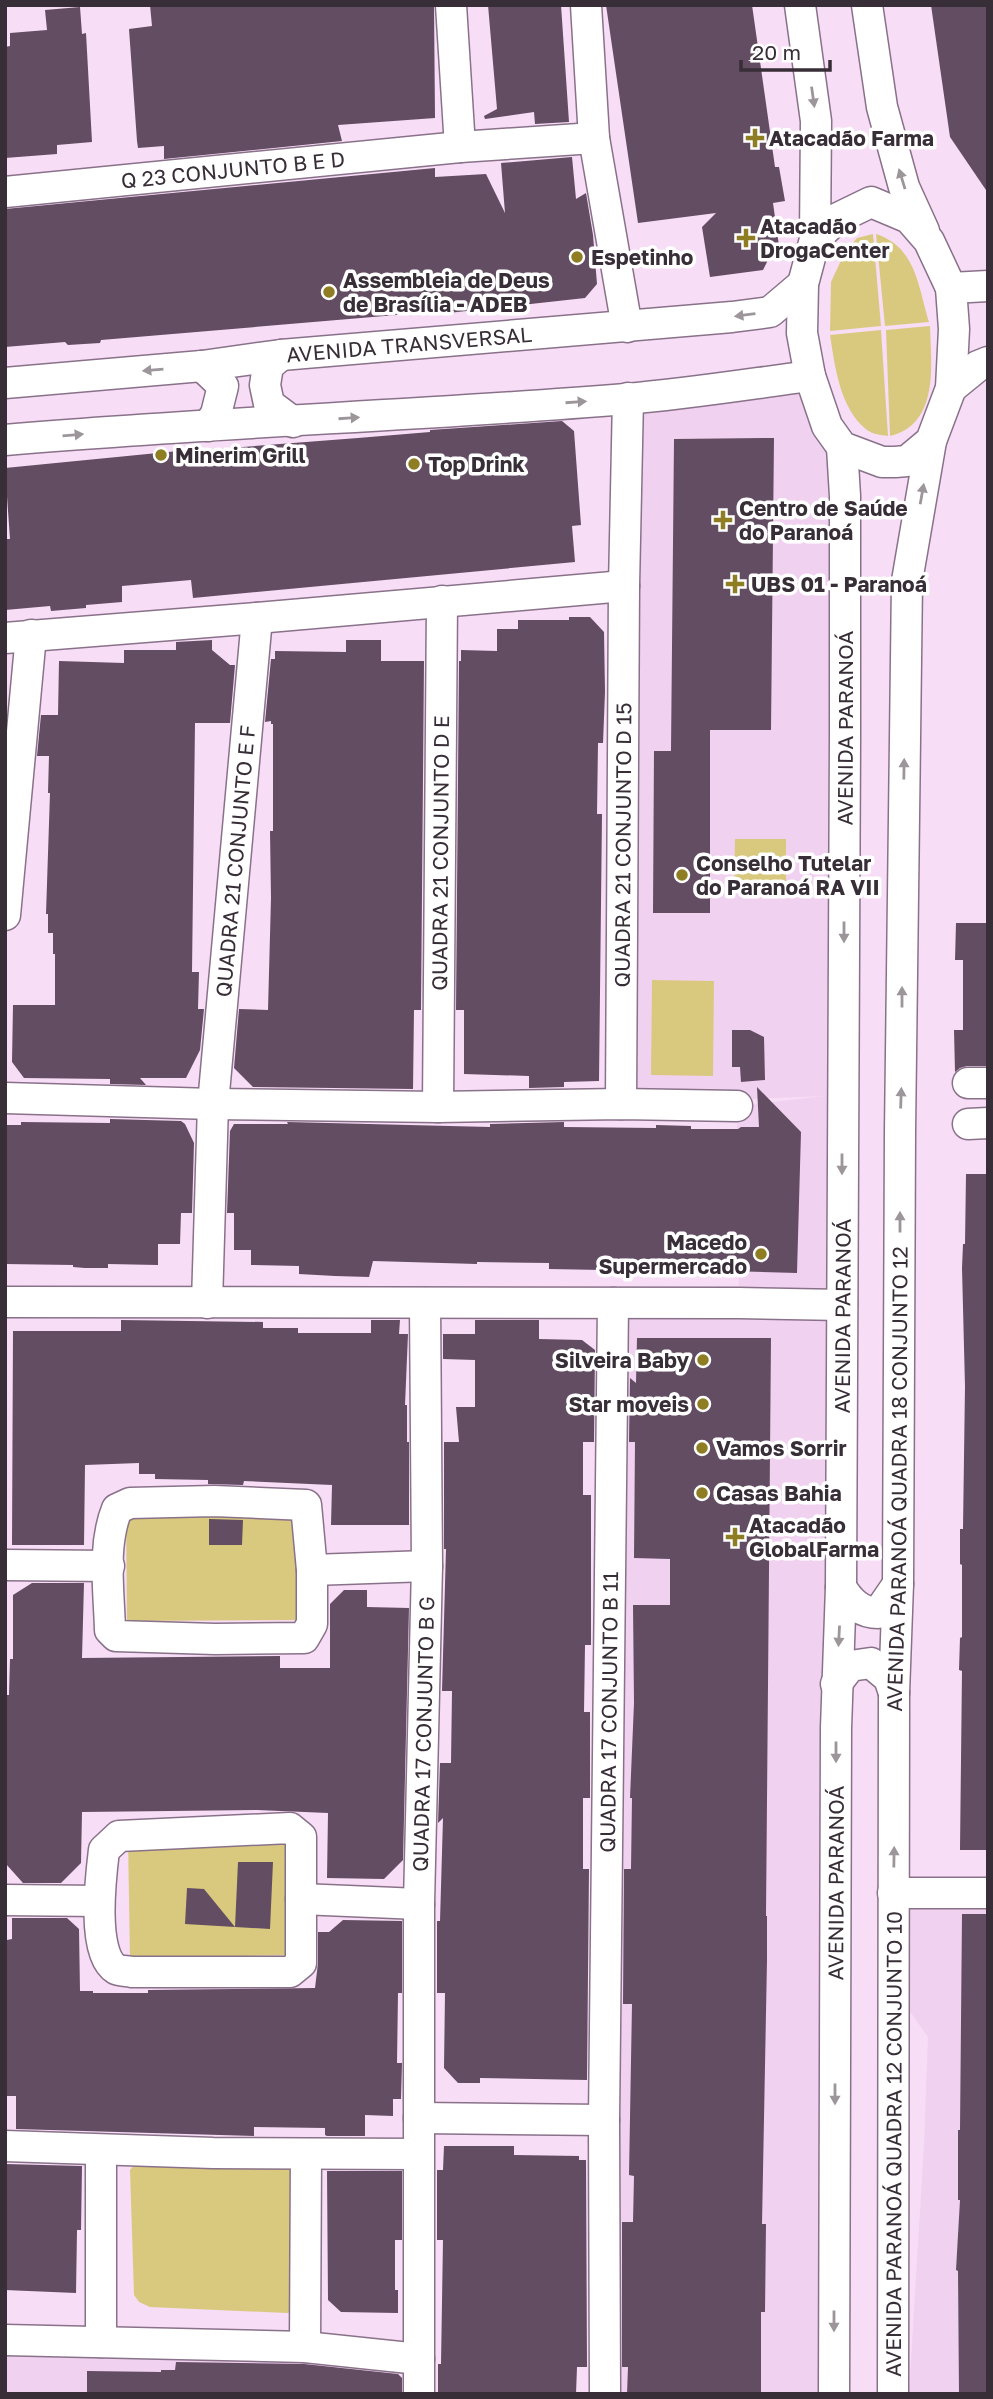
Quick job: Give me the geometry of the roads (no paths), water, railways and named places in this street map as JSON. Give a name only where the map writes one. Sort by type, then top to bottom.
[{"type":"street","points":[[451,5],[460,147]]},
{"type":"street","points":[[586,5],[594,138],[627,327]]},
{"type":"street","points":[[800,5],[816,121],[815,239],[803,284],[802,333],[810,376],[827,426],[842,447],[882,462],[895,462],[907,461],[931,441],[951,388],[954,329],[951,288],[904,187],[882,107],[867,5]]},
{"type":"street","name":"Q 23 CONJUNTO B E D","points":[[5,192],[460,147],[594,138]]},
{"type":"street","points":[[815,239],[836,219],[871,201],[909,218],[929,241]]},
{"type":"street","name":"AVENIDA TRANSVERSAL","points":[[5,383],[202,366],[281,355],[627,327],[770,312],[803,284]]},
{"type":"street","points":[[951,288],[988,286]]},
{"type":"street","points":[[281,355],[268,366],[265,385],[269,404],[293,422]]},
{"type":"street","points":[[951,388],[978,366],[988,362]]},
{"type":"street","points":[[202,366],[223,386],[216,414],[208,425]]},
{"type":"street","points":[[5,440],[628,398],[810,376]]},
{"type":"street","name":"QUADRA 21 CONJUNTO D 15","points":[[621,1104],[624,586],[628,398]]},
{"type":"street","name":"AVENIDA PARANOÁ QUADRA 18 CONJUNTO 12","points":[[893,1893],[907,581],[931,441]]},
{"type":"street","name":"AVENIDA PARANOÁ","points":[[834,2394],[836,1684],[841,1587],[845,737],[845,496],[842,447]]},
{"type":"street","points":[[5,915],[18,636],[624,586]]},
{"type":"street","name":"QUADRA 21 CONJUNTO D E","points":[[438,1107],[442,601]]},
{"type":"street","name":"QUADRA 21 CONJUNTO E F","points":[[207,1303],[213,1104],[257,618]]},
{"type":"street","points":[[5,1098],[438,1107],[621,1104],[737,1106]]},
{"type":"street","points":[[5,1302],[842,1305]]},
{"type":"street","name":"QUADRA 17 CONJUNTO B G","points":[[419,2394],[419,1904],[427,1566],[425,1303]]},
{"type":"street","name":"QUADRA 17 CONJUNTO B 11","points":[[605,2394],[604,2120],[613,1303]]},
{"type":"street","points":[[215,1501],[306,1505],[312,1570],[312,1624],[304,1637],[215,1639],[116,1636],[110,1630],[110,1527],[117,1509],[130,1503],[215,1501]]},
{"type":"street","points":[[5,1565],[109,1566]]},
{"type":"street","points":[[312,1570],[427,1566]]},
{"type":"street","points":[[841,1587],[849,1602],[872,1613],[878,1613],[898,1584]]},
{"type":"street","points":[[836,1684],[850,1666],[871,1663],[888,1678],[894,1693]]},
{"type":"street","points":[[290,1828],[301,1837],[301,1963],[290,1972],[132,1972],[116,1969],[104,1955],[99,1901],[104,1850],[119,1836],[290,1828]]},
{"type":"street","points":[[893,1893],[988,1894]]},
{"type":"street","name":"AVENIDA PARANOÁ QUADRA 12 CONJUNTO 10","points":[[893,1893],[893,2394]]},
{"type":"street","points":[[301,1899],[419,1904]]},
{"type":"street","points":[[5,1900],[99,1901]]},
{"type":"street","points":[[419,2119],[604,2120]]},
{"type":"street","points":[[5,2146],[306,2154],[418,2154]]},
{"type":"street","points":[[101,2342],[102,2150]]},
{"type":"street","points":[[305,2347],[306,2154]]},
{"type":"street","points":[[5,2340],[305,2347],[419,2359]]},
{"type":"place","name":"Atacadão Farma","points":[[755,138]]},
{"type":"place","name":"Atacadão DrogaCenter","points":[[746,238]]},
{"type":"place","name":"Espetinho","points":[[577,257]]},
{"type":"place","name":"Assembleia de Deus de Brasília - ADEB","points":[[329,292]]},
{"type":"place","name":"Minerim Grill","points":[[161,455]]},
{"type":"place","name":"Top Drink","points":[[414,464]]},
{"type":"place","name":"Centro de Saúde do Paranoá","points":[[723,520]]},
{"type":"place","name":"UBS 01 - Paranoá","points":[[735,584]]},
{"type":"place","name":"Conselho Tutelar do Paranoá RA VII","points":[[682,875]]},
{"type":"place","name":"Macedo Supermercado","points":[[761,1254]]},
{"type":"place","name":"Silveira Baby","points":[[703,1360]]},
{"type":"place","name":"Star moveis","points":[[703,1404]]},
{"type":"place","name":"Vamos Sorrir","points":[[702,1448]]},
{"type":"place","name":"Casas Bahia","points":[[702,1493]]},
{"type":"place","name":"Atacadão GlobalFarma","points":[[735,1537]]}]
